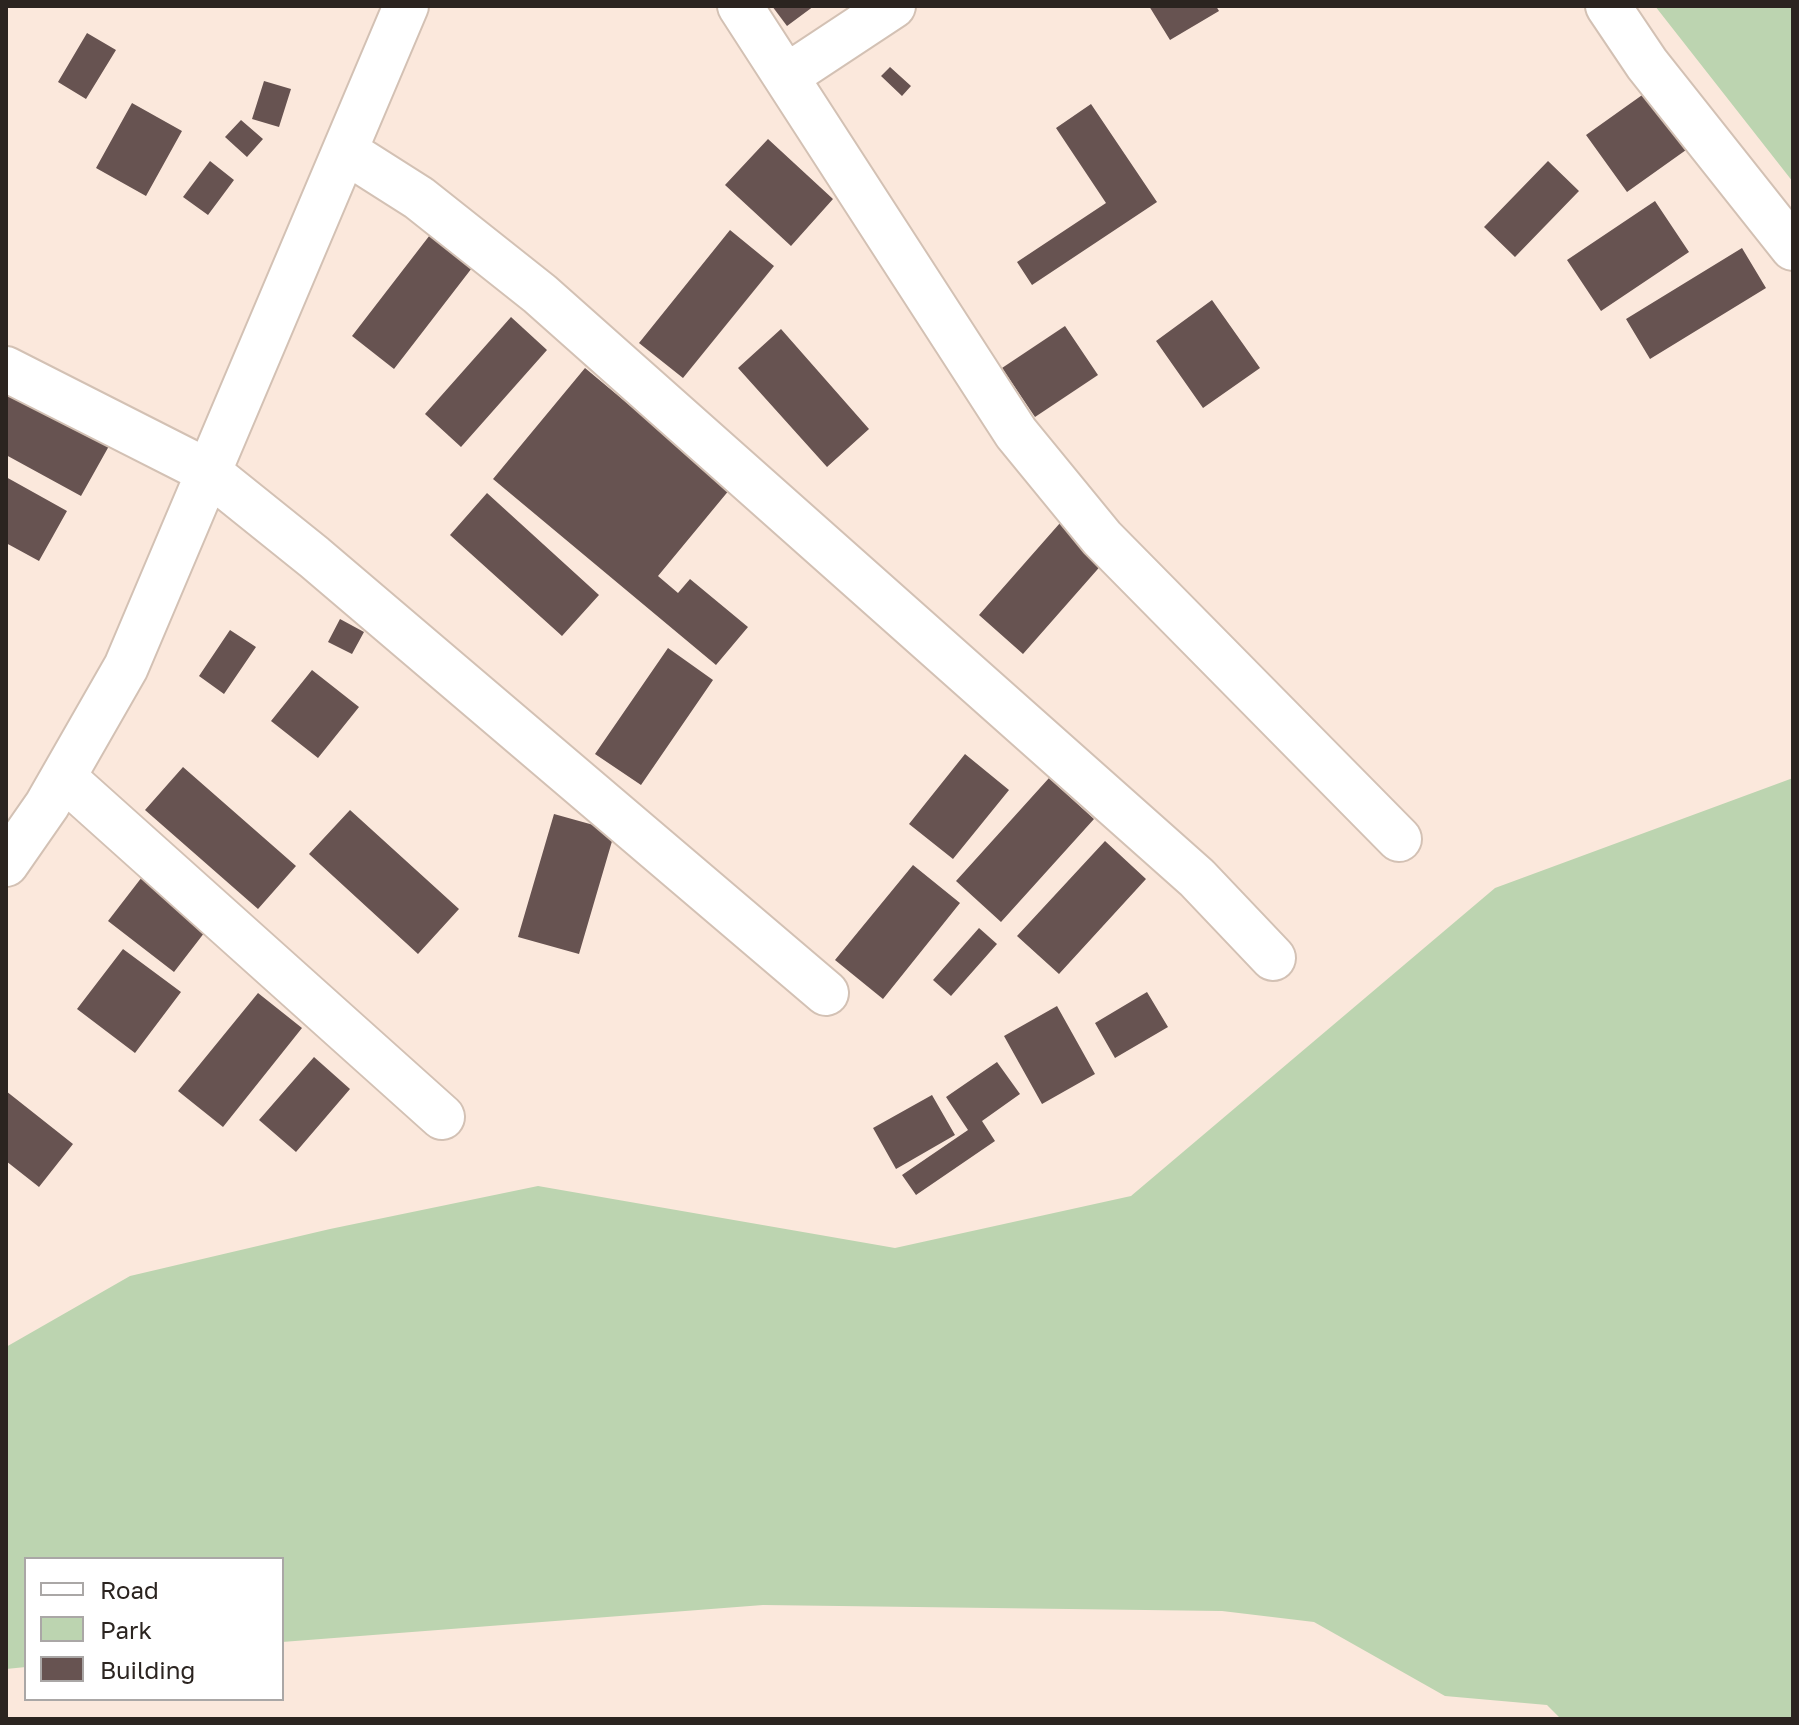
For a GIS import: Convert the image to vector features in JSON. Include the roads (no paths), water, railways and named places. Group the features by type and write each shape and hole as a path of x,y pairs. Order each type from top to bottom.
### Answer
{"street":[{"path":"6,864 63,777 126,667 406,6"},
{"path":"740,6 1016,433 1102,538 1399,839"},
{"path":"787,76 893,6"},
{"path":"1608,6 1647,64 1793,248"},
{"path":"345,151 419,198 540,294 1197,878 1273,958"},
{"path":"6,369 207,471 314,557 826,993"},
{"path":"63,777 442,1117"}]}
